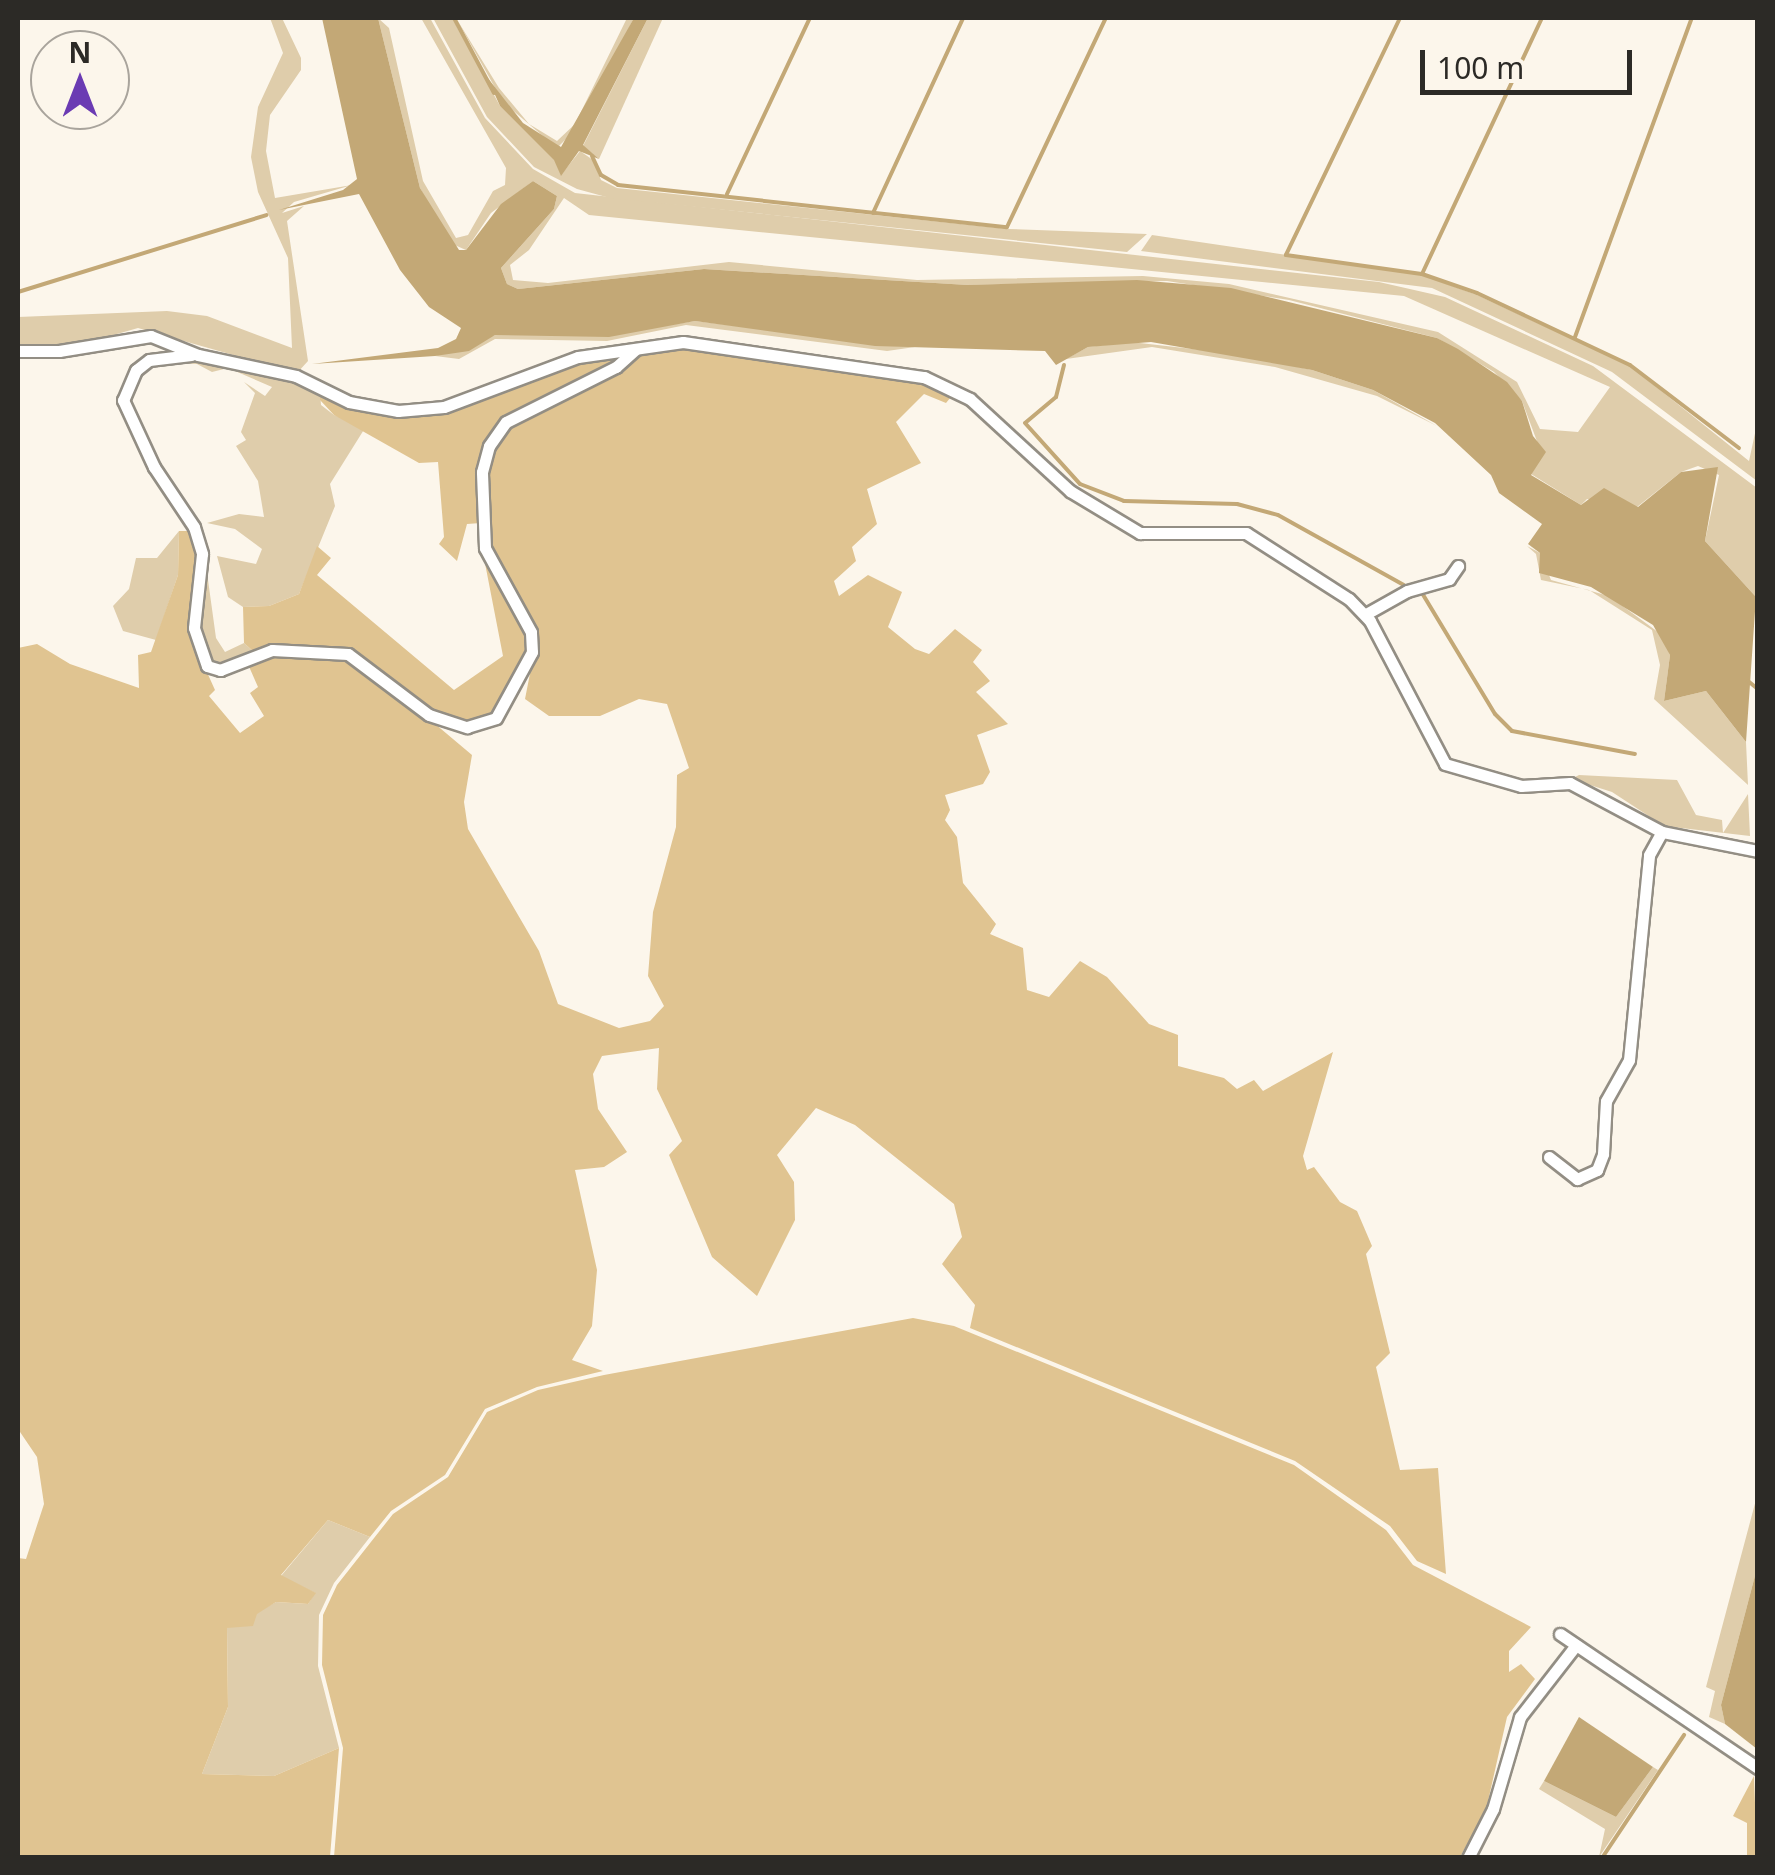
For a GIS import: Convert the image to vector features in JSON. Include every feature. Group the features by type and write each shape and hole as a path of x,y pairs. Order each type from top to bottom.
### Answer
{"street":[{"path":"18,350 59,351 132,334 198,354 296,376 349,402 424,410 545,366 640,346 713,343 948,384 1098,511 1140,534 1246,533 1366,614 1445,764 1520,786 1570,783 1593,790 1662,832 1758,851"},
{"path":"198,354 148,360 136,370 123,400 154,467 194,526 202,554 194,628 207,666 220,670 272,650 348,654 430,715 467,727 496,718 532,652 531,632 494,574 485,548 482,472 489,446 506,422 616,367 640,346"},
{"path":"1366,614 1408,591 1449,578 1458,566"},
{"path":"1550,1157 1577,1180 1597,1170 1603,1154 1606,1102 1629,1060 1649,855 1662,832"},
{"path":"1560,1634 1758,1768"},
{"path":"1468,1858 1493,1809 1520,1717 1576,1645"}],"shaded area":[{"path":"270,18 282,18 301,58 301,70 270,115 266,151 275,198 352,185 294,202 282,213 304,206 287,221 308,361 297,373 138,328 75,346 18,347 18,317 167,311 207,316 292,348 288,258 258,192 251,157 258,107 283,53"},
{"path":"322,18 378,18 420,188 459,250 466,250 501,204 533,181 557,196 554,209 501,268 507,284 518,289 704,269 968,285 1137,280 1231,288 1437,338 1458,349 1507,382 1522,401 1533,436 1546,452 1531,475 1581,505 1604,488 1638,507 1681,472 1718,467 1705,541 1756,597 1746,742 1706,691 1664,701 1670,655 1653,625 1591,587 1539,573 1540,553 1528,544 1542,524 1499,493 1491,475 1435,423 1373,390 1312,370 1151,342 1088,347 1056,365 1045,351 875,346 695,321 609,337 495,335 469,351 312,364 438,348 456,339 461,328 429,307 400,270 359,194 279,210 343,190 357,179"},
{"path":"378,18 389,28 423,181 456,238 468,235 493,191 505,185 506,168 421,18 430,18 485,118 533,169 575,193 1379,282 1445,297 1593,366 1757,488 1756,597 1705,541 1719,475 1698,466 1681,472 1637,507 1587,499 1581,505 1531,474 1538,444 1522,401 1494,372 1437,338 1289,300 1167,281 968,285 704,269 518,289 507,284 501,268 554,209 557,196 533,181 491,213 466,250 450,243 420,188","holes":["564,198 589,215 1404,296 1610,387 1578,432 1540,429 1517,382 1438,332 1229,284 1143,276 917,280 729,262 548,283 513,280 510,265 529,250"]},
{"path":"433,18 452,18 500,106 555,160 561,175 580,151 593,160 601,180 617,188 1008,229 1147,234 1127,252 610,198 577,189 534,167 487,117"},
{"path":"456,18 499,88 529,124 557,141 575,124 627,18 634,18 578,127 557,148 503,102"},
{"path":"634,18 648,18 583,145 599,159 579,151 561,176 554,160 500,106 487,77 523,123 561,147"},
{"path":"648,18 663,18 599,159 583,146"},
{"path":"1152,235 1422,275 1477,295 1630,366 1749,461 1757,424 1757,481 1612,372 1432,288 1141,251"},
{"path":"695,321 915,347 887,351 686,325 607,341 495,339 459,359 435,356 495,335 624,332"},
{"path":"1131,342 1237,354 1312,370 1373,390 1437,426 1377,396 1275,367 1152,347 1066,359 1088,347"},
{"path":"683,345 900,375 955,392 946,403 924,394 896,422 921,463 867,489 877,524 852,547 856,561 834,581 839,596 868,575 902,592 888,627 915,649 929,654 955,629 982,650 973,662 990,681 976,692 1008,724 977,735 990,772 983,784 945,795 950,810 945,820 957,837 963,883 996,924 990,934 1023,948 1027,990 1049,997 1080,961 1107,977 1149,1024 1178,1035 1178,1066 1224,1078 1237,1089 1254,1080 1263,1091 1333,1052 1303,1156 1307,1170 1314,1167 1340,1202 1357,1211 1372,1246 1366,1254 1390,1353 1376,1367 1400,1470 1438,1468 1446,1574 1417,1561 1390,1526 1295,1461 970,1328 975,1305 942,1264 962,1237 954,1204 855,1125 816,1108 777,1155 794,1182 795,1220 757,1296 712,1257 669,1155 682,1141 657,1089 659,1048 602,1056 593,1074 598,1109 627,1152 604,1167 575,1170 597,1270 592,1326 572,1360 603,1371 537,1387 485,1409 445,1475 391,1511 370,1537 328,1520 281,1575 316,1593 308,1604 276,1602 257,1614 253,1626 227,1628 228,1707 202,1774 274,1776 339,1748 330,1857 18,1857 18,1558 26,1559 44,1504 37,1457 18,1429 18,648 37,644 70,664 139,688 138,655 151,652 178,575 179,531 190,531 196,554 191,637 215,690 209,696 240,733 264,716 250,693 258,687 247,662 285,652 336,656 390,686 472,755 464,802 468,829 539,951 558,1004 619,1028 650,1021 664,1006 648,976 653,912 676,827 677,775 689,768 667,704 639,699 600,716 549,716 525,699 537,638 489,544 488,467 507,427 640,349"},
{"path":"632,351 528,406 488,442 481,523 467,524 457,561 439,544 444,537 438,462 419,463 334,415 320,400 320,392 424,413 546,368"},
{"path":"204,359 295,378 320,392 321,405 334,415 365,428 330,484 335,506 299,594 269,606 243,607 228,597 217,556 256,564 262,549 235,529 207,523 239,514 264,517 258,481 236,446 246,440 241,432 255,393 244,382 265,396 272,387 228,368 212,372 197,364 154,362"},
{"path":"179,531 178,575 156,640 123,631 113,606 129,589 136,558 157,558"},
{"path":"317,546 331,558 317,575 454,690 503,656 483,553 528,633 529,650 495,716 468,724 438,716 351,654 254,652 244,643 243,607 269,606 299,594"},
{"path":"1527,546 1540,553 1551,580 1582,589 1541,580 1536,554"},
{"path":"205,558 216,638 225,652 244,643 254,652 221,664 211,660 196,621"},
{"path":"1590,591 1609,596 1662,635 1670,655 1664,701 1706,691 1746,742 1748,785 1654,699 1660,665 1652,630"},
{"path":"1579,775 1677,780 1696,815 1722,820 1723,833 1664,826 1612,792 1571,779"},
{"path":"1748,794 1750,836 1723,833"},
{"path":"913,1318 954,1326 1294,1465 1386,1530 1413,1565 1531,1627 1509,1651 1509,1672 1521,1664 1535,1679 1507,1717 1486,1810 1460,1857 334,1857 343,1748 322,1665 323,1615 337,1585 393,1514 448,1477 487,1412 538,1390 604,1375"},
{"path":"1757,1496 1757,1568 1721,1705 1725,1724 1709,1717 1715,1691 1706,1687"},
{"path":"328,1520 370,1537 334,1583 319,1615 318,1666 339,1748 274,1776 202,1774 228,1707 227,1628 276,1602 308,1604 315,1593 281,1576"},
{"path":"1757,1568 1758,1749 1725,1724 1721,1705"},
{"path":"1579,1717 1653,1767 1616,1817 1544,1781"},
{"path":"1653,1767 1658,1770 1599,1857 1605,1829 1539,1789 1544,1781 1616,1817"},
{"path":"1754,1776 1757,1857 1747,1857 1747,1823 1733,1816"}],"waterway":[{"path":"454,18 494,93"},
{"path":"727,194 810,18"},
{"path":"873,213 963,18"},
{"path":"592,156 601,175 618,185 1007,227 1106,18"},
{"path":"1400,18 1286,255 1422,274 1477,293 1630,365 1739,448"},
{"path":"1422,274 1542,18"},
{"path":"1575,337 1692,18"},
{"path":"18,292 266,215"},
{"path":"1064,365 1056,397 1025,423 1080,484 1124,501 1237,504 1278,515 1404,585"},
{"path":"1422,593 1495,714 1512,731 1635,754"},
{"path":"1748,681 1758,689"},
{"path":"1602,1858 1684,1735"}]}
